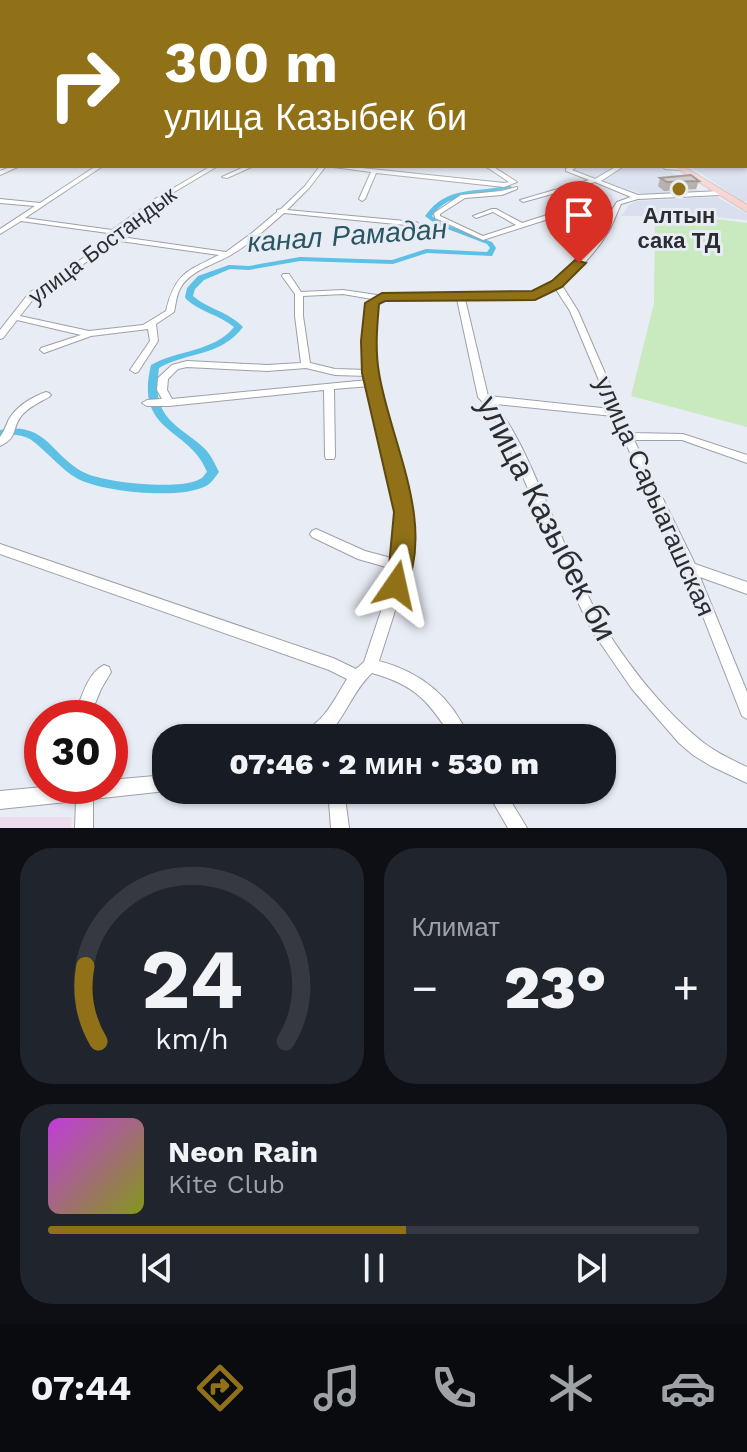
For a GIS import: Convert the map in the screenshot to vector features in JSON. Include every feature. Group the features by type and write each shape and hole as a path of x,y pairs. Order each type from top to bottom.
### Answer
{"main road":[{"path":"677,168 747,209"}],"street":[{"path":"0,232 97,168"},
{"name":"улица Бостандык","path":"0,336 32,295 108,245 113,235 157,200 212,168"},
{"path":"225,177 246,168"},
{"path":"44,350 89,334 152,325 170,312 173,294 181,281 226,254 279,211 323,168"},
{"path":"345,168 504,185 513,183 513,179 492,168"},
{"path":"572,168 568,170 637,197"},
{"path":"523,200 601,179 618,168"},
{"path":"362,199 374,171"},
{"path":"515,188 502,193 463,196 437,213 440,220 483,238 566,211 614,212"},
{"path":"299,294 535,296 557,284 598,241 619,203 637,197 720,193"},
{"path":"0,201 41,205"},
{"path":"463,230 494,210 521,225"},
{"path":"279,211 416,224"},
{"path":"18,219 226,254"},
{"path":"286,276 299,294"},
{"name":"улица Сарыагашская","path":"557,284 574,311 627,436 690,568 747,711"},
{"path":"299,294 296,301 302,321 306,365"},
{"path":"333,724 356,676 370,666 401,566 404,512 385,423 371,378 369,314 377,297"},
{"name":"улица Казыбек би","path":"461,297 483,397 490,400 601,634 639,685 696,746 720,763 747,775"},
{"path":"16,317 89,334"},
{"path":"135,370 154,341 152,325"},
{"path":"165,403 163,378 175,367 183,365 267,368 306,365 371,378"},
{"path":"147,403 198,403 371,378"},
{"path":"329,386 330,456"},
{"path":"6,435 16,413 46,395"},
{"path":"490,400 618,413"},
{"path":"627,436 683,437 747,459"},
{"path":"316,534 362,555 401,566"},
{"path":"0,549 318,659 356,676"},
{"path":"690,568 747,588"},
{"path":"370,666 389,671 428,690 451,724"},
{"path":"88,700 104,672"},
{"path":"128,788 152,785"},
{"path":"0,800 24,796"},
{"path":"84,828 85,804"},
{"path":"337,804 340,828"},
{"path":"503,804 518,828"}],"shaded area":[{"path":"666,168 701,192 645,195 573,170"},
{"path":"693,168 747,168 747,201 743,202"},
{"path":"717,197 747,214 747,220 658,212 655,216 621,216 629,205 637,201"},
{"path":"0,817 72,817 71,828 0,828"}],"green space":[{"path":"658,212 747,223 747,427 631,396 654,303 655,216"}],"building":[{"path":"691,175 699,181 667,182 660,178"}],"waterway":[{"name":"канал Рамадан","path":"0,433 13,431 34,436 78,474 103,483 156,488 188,487 202,483 213,472 209,461 173,430 158,412 153,388 154,367 175,357 222,343 239,327 189,297 191,288 201,278 229,267 249,268 300,259 393,262 426,251 489,254 493,248 490,243 439,224 428,216 435,206 454,196 509,187"}],"place":[{"name":"Алтын сака ТД","path":"679,189"}],"route":[{"path":"396,585 401,566 404,512 385,423 370,373 368,341 372,303 377,297 535,296 557,284 579,263"}]}
